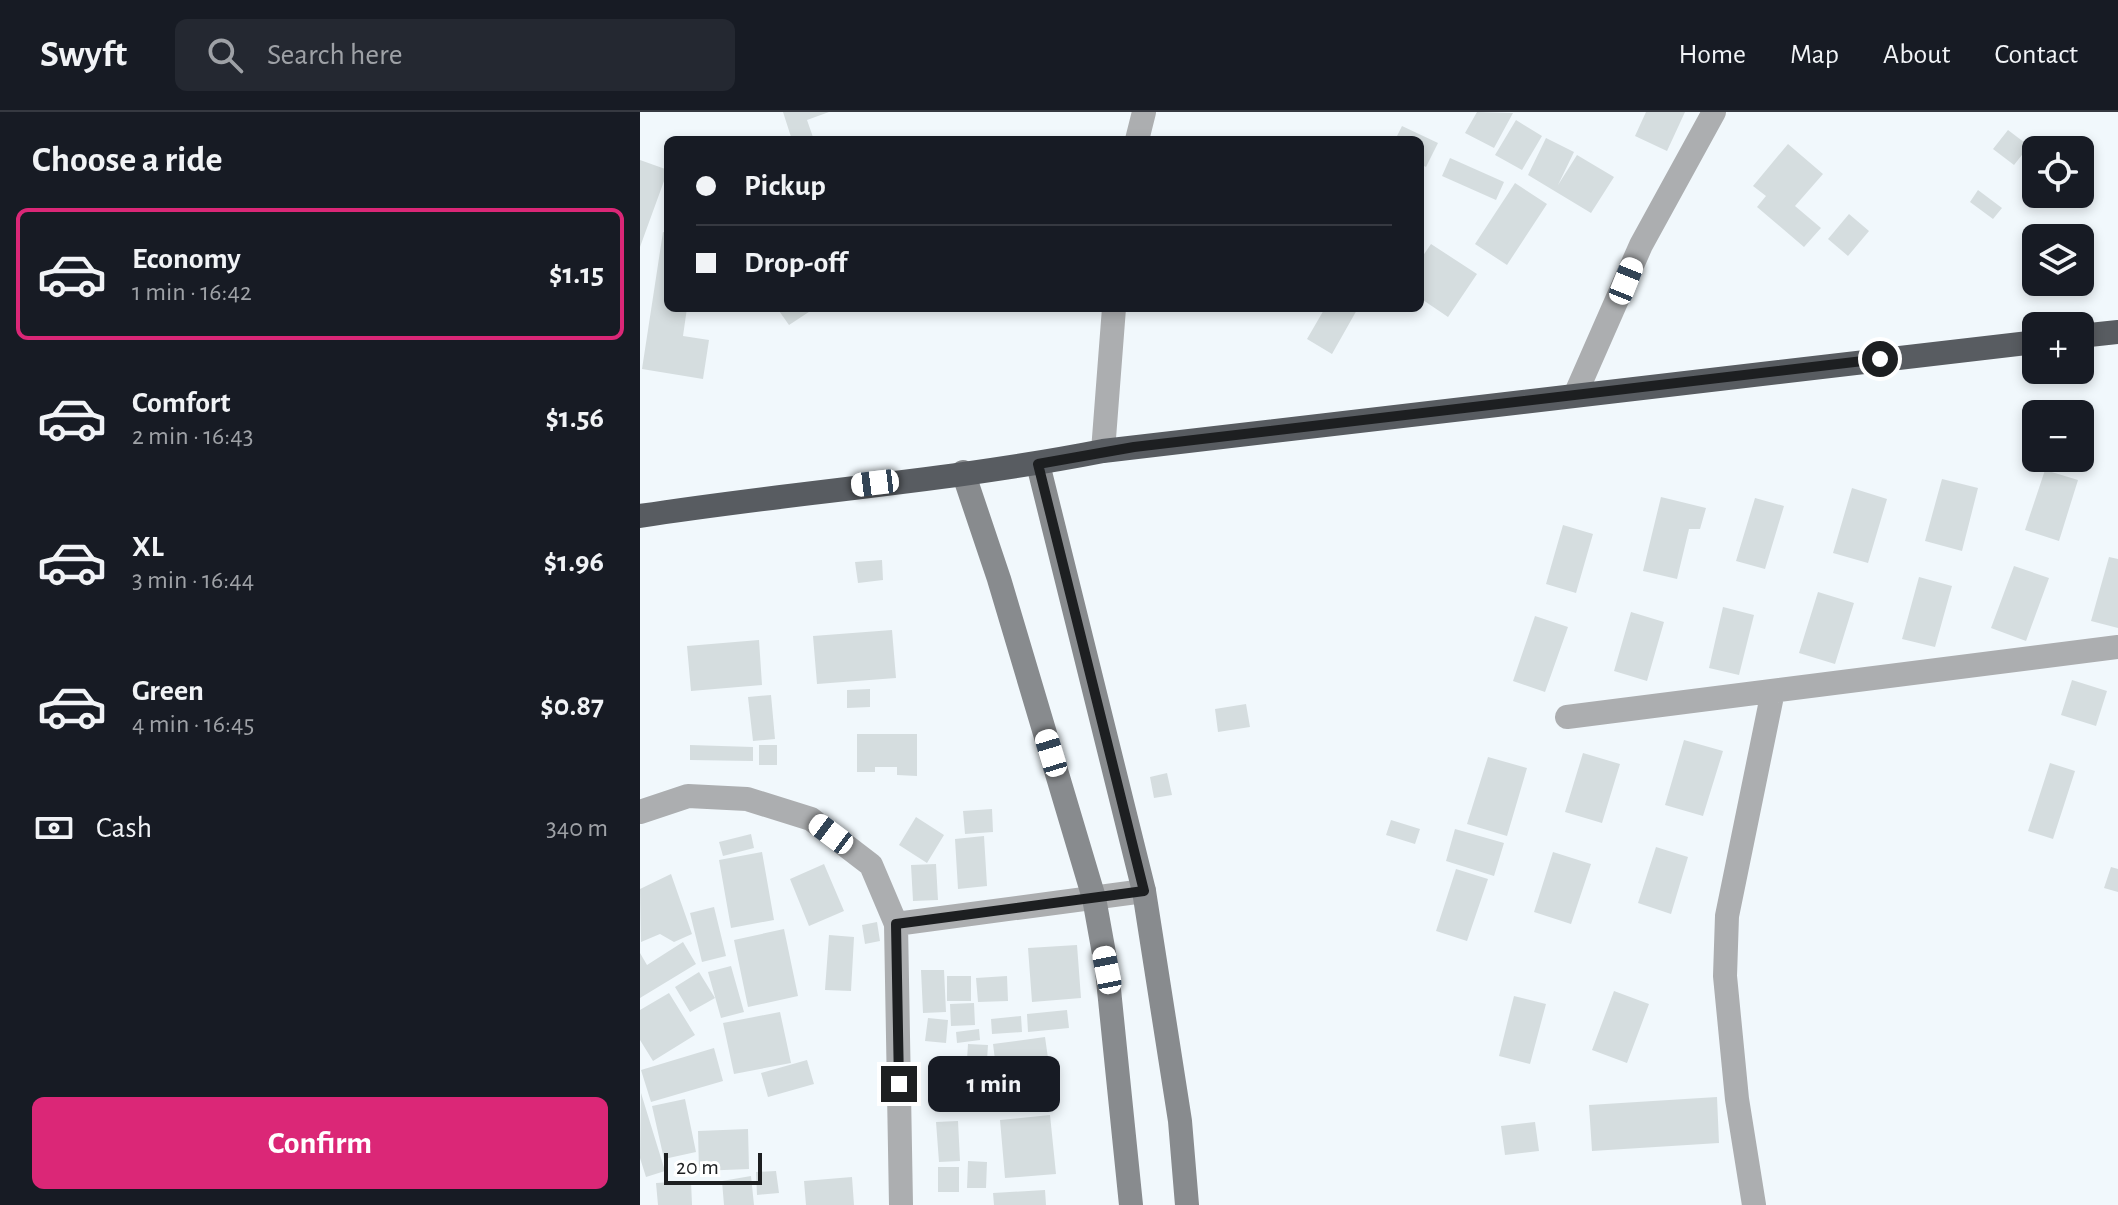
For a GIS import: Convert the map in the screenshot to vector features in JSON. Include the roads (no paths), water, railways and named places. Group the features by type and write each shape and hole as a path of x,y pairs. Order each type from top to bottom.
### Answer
{"highway":[{"path":"2094,335 2118,332"},
{"path":"640,516 1038,464 1103,451 1576,393 2022,344"}],"street":[{"path":"1138,136 1144,112"},
{"path":"1576,393 1641,245 1714,112"},
{"path":"1103,451 1114,312"},
{"path":"1038,464 1144,891 1180,1121 1187,1205"},
{"path":"963,472 999,579 1094,898 1107,970 1131,1205"},
{"path":"1567,717 2118,647"},
{"path":"1754,1205 1734,1068 1725,976 1726,931 1773,691"},
{"path":"640,812 688,796 747,799 811,819 871,865 896,924 901,1205"},
{"path":"896,924 1144,891"}]}
